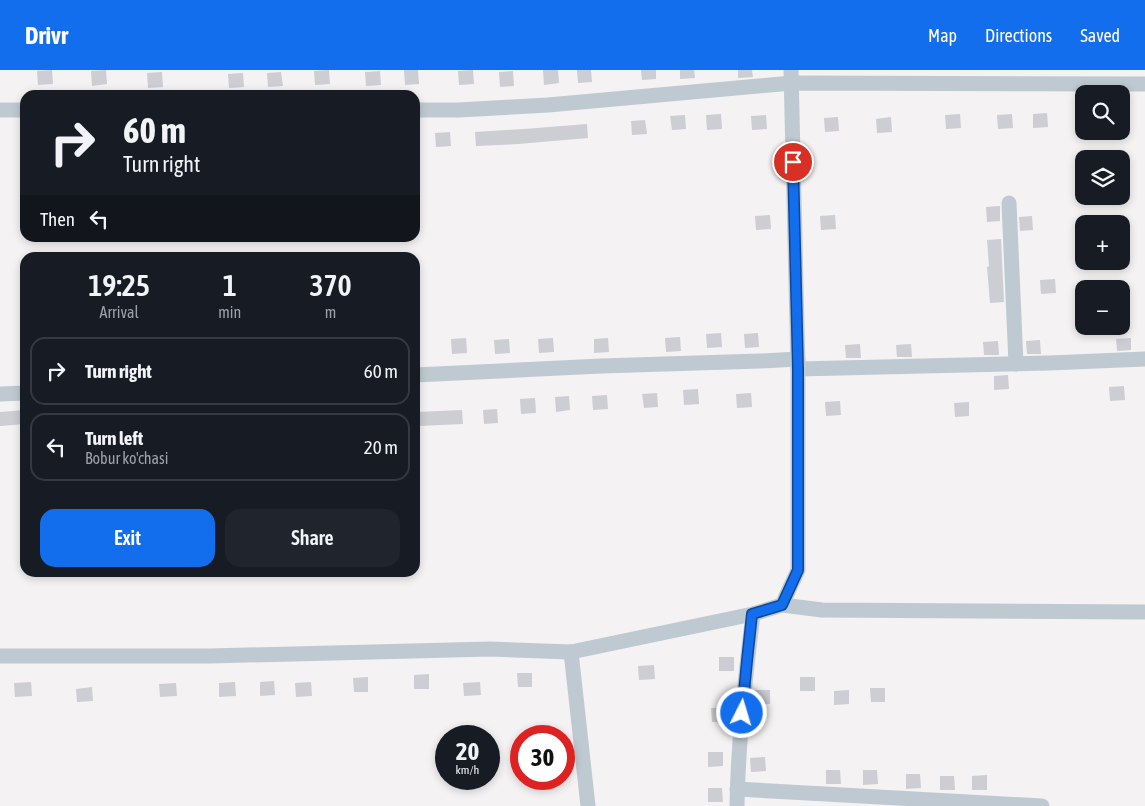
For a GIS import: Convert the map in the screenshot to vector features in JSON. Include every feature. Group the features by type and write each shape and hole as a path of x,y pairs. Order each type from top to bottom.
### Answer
{"street":[{"path":"782,605 798,570 798,364 792,76"},
{"path":"420,110 459,110 548,105 792,76 1145,84"},
{"path":"0,110 20,110"},
{"path":"1009,203 1016,364"},
{"path":"420,375 760,361 798,364 1016,364 1145,359"},
{"path":"0,394 20,393"},
{"path":"0,656 210,656 490,650 571,652 752,614 782,605 822,610 1145,612"},
{"path":"737,806 741,722 752,614"},
{"path":"571,652 588,806"},
{"path":"737,789 1042,806"}],"building":[{"path":"52,70 53,84 38,85 37,71"},
{"path":"106,70 107,84 92,86 91,71"},
{"path":"329,70 330,84 315,85 314,71"},
{"path":"404,70 418,70 419,84 405,85"},
{"path":"473,70 474,84 459,85 458,71"},
{"path":"543,70 558,70 559,83 544,85"},
{"path":"577,70 591,70 592,82 578,83"},
{"path":"641,70 656,70 656,79 642,80"},
{"path":"680,70 694,70 695,78 680,79"},
{"path":"738,70 752,70 753,77 738,78"},
{"path":"380,71 381,85 366,86 365,72"},
{"path":"513,71 514,86 500,87 499,72"},
{"path":"162,72 163,87 148,88 147,73"},
{"path":"281,72 283,86 268,87 267,73"},
{"path":"243,73 244,87 229,88 228,74"},
{"path":"1047,113 1048,127 1033,128 1033,114"},
{"path":"721,114 722,129 707,130 706,115"},
{"path":"960,114 961,128 946,129 945,115"},
{"path":"1012,114 1013,128 998,129 997,115"},
{"path":"685,115 686,129 672,130 670,116"},
{"path":"766,115 767,129 752,130 751,116"},
{"path":"838,117 839,131 825,132 824,118"},
{"path":"891,117 892,132 877,133 876,119"},
{"path":"645,120 647,134 632,135 631,121"},
{"path":"587,124 588,138 476,146 475,132"},
{"path":"450,132 451,146 436,147 435,133"},
{"path":"1000,206 1000,221 987,222 986,207"},
{"path":"770,215 771,229 756,230 755,216"},
{"path":"835,215 836,229 821,230 820,216"},
{"path":"1032,216 1033,230 1020,231 1019,217"},
{"path":"1001,239 1004,302 990,303 987,240"},
{"path":"1055,279 1056,293 1041,294 1040,280"},
{"path":"721,333 722,347 707,348 706,334"},
{"path":"758,333 759,347 745,348 744,334"},
{"path":"680,337 681,351 666,352 665,338"},
{"path":"466,338 467,353 452,354 451,339"},
{"path":"553,338 554,352 539,353 538,339"},
{"path":"608,338 609,352 594,353 594,339"},
{"path":"1131,338 1131,350 1117,351 1116,339"},
{"path":"509,339 510,353 495,354 494,340"},
{"path":"1040,340 1041,354 1027,354 1026,341"},
{"path":"998,341 999,355 984,355 983,342"},
{"path":"860,344 861,358 846,358 845,345"},
{"path":"911,344 912,357 897,357 896,345"},
{"path":"1008,375 1009,389 994,390 994,376"},
{"path":"1124,386 1125,400 1110,401 1109,387"},
{"path":"698,389 699,404 684,405 683,390"},
{"path":"657,393 658,407 644,408 642,394"},
{"path":"751,393 752,407 737,408 736,394"},
{"path":"607,395 608,409 593,410 592,396"},
{"path":"569,396 570,410 556,412 555,397"},
{"path":"535,398 536,413 521,414 520,399"},
{"path":"840,401 841,415 826,416 825,402"},
{"path":"969,402 969,416 955,417 954,403"},
{"path":"497,409 498,423 484,424 483,410"},
{"path":"20,410 20,424 0,426 0,412"},
{"path":"462,410 463,424 420,426 420,412"},
{"path":"719,657 734,657 734,671 719,671"},
{"path":"654,665 655,679 639,680 638,666"},
{"path":"517,673 532,673 532,687 518,687"},
{"path":"429,674 429,689 414,689 414,675"},
{"path":"368,677 368,692 354,692 353,678"},
{"path":"800,677 815,677 815,691 800,691"},
{"path":"274,681 275,695 260,696 260,682"},
{"path":"31,682 32,696 15,697 14,683"},
{"path":"235,682 236,696 219,697 219,683"},
{"path":"311,682 312,696 296,697 295,683"},
{"path":"480,682 481,695 464,696 463,683"},
{"path":"176,683 177,696 160,697 159,684"},
{"path":"92,687 93,701 77,702 76,689"},
{"path":"870,688 885,688 885,702 871,702"},
{"path":"755,690 770,690 770,704 755,704"},
{"path":"849,690 849,704 834,705 834,691"},
{"path":"711,708 726,708 726,722 712,722"},
{"path":"708,752 723,752 723,766 708,767"},
{"path":"765,757 766,771 751,772 750,758"},
{"path":"826,770 840,770 841,784 826,784"},
{"path":"863,770 877,770 878,784 863,785"},
{"path":"906,774 920,774 921,788 906,789"},
{"path":"987,775 987,790 972,790 972,776"},
{"path":"940,776 954,776 955,790 940,790"},
{"path":"708,788 722,788 723,802 708,802"}],"route":[{"path":"742,713 752,614 782,605 798,570 798,369 793,162"}]}
